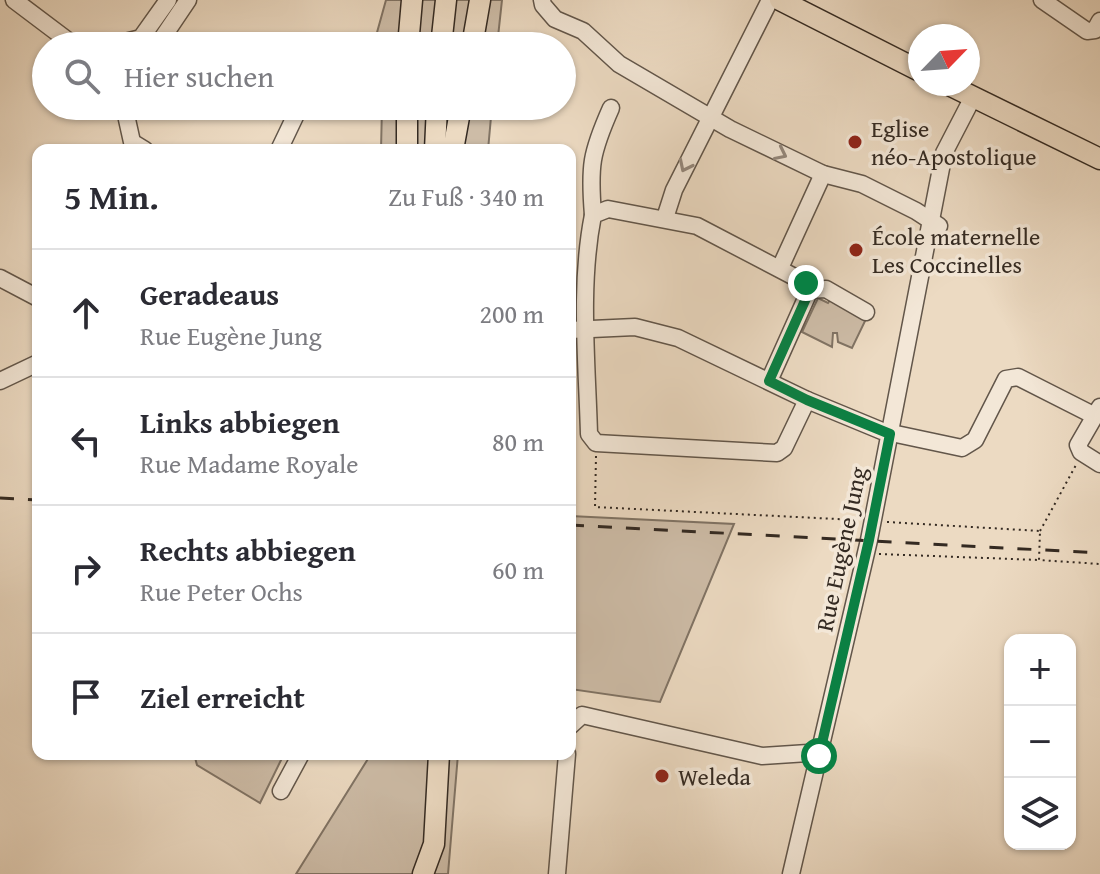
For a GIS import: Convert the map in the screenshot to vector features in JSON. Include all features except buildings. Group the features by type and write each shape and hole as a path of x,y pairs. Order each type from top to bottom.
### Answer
{"main road":[{"path":"409,32 412,0"},
{"path":"443,32 446,0"},
{"path":"474,32 480,0"},
{"path":"780,0 908,65"},
{"path":"973,97 1100,159"},
{"path":"407,120 407,144"},
{"path":"435,144 436,120"},
{"path":"454,144 458,120"},
{"path":"423,874 436,831 439,760"}],"street":[{"path":"14,0 56,32"},
{"path":"145,32 168,0"},
{"path":"166,32 188,0"},
{"path":"542,0 555,19 583,31 619,64 730,129 823,174 862,184 935,224"},
{"path":"665,218 674,190 712,117 734,61 770,0"},
{"path":"1042,0 1087,31 1095,30 1100,21"},
{"name":"Rue Eugène Jung","path":"791,874 873,521 935,224 944,153 973,97"},
{"path":"611,108 595,144 590,175 593,215 578,330 589,434 596,443 777,453 784,448 807,400"},
{"path":"127,120 132,142 135,144"},
{"path":"282,144 293,120"},
{"path":"780,268 823,174"},
{"path":"593,215 608,209 665,218 707,230 806,283 808,294 769,381"},
{"path":"0,278 32,295"},
{"path":"807,290 826,289 866,312"},
{"path":"578,330 635,327 678,338 807,400 890,434 962,448 975,440 1006,379 1018,377 1097,411 1078,445 1081,452 1100,464"},
{"path":"0,381 32,366"},
{"path":"576,720 582,715 762,756 808,753 819,756"},
{"path":"281,791 298,760"},
{"path":"557,874 566,760"}],"path":[{"path":"596,443 595,507 1040,531"},
{"path":"1039,560 1040,531 1074,471 1081,452"},
{"path":"873,554 1100,564"}],"shaded area":[{"path":"386,0 502,0 499,32 377,32"},
{"path":"382,120 491,120 489,144 381,144"},
{"path":"833,296 867,317 852,348 838,342 837,333 833,333 832,347 802,332 818,298 828,303"},
{"path":"576,516 734,524 660,702 576,690"},
{"path":"196,760 281,760 260,803 197,765"},
{"path":"367,760 458,760 448,874 296,874"}],"railway":[{"path":"0,498 32,500"},
{"path":"576,525 1100,553"}],"place":[{"name":"Eglise néo-Apostolique","path":"855,142"},
{"name":"École maternelle Les Coccinelles","path":"856,250"},
{"name":"Weleda","path":"662,776"}],"route":[{"path":"806,283 808,294 769,381 890,434 819,756"}]}
